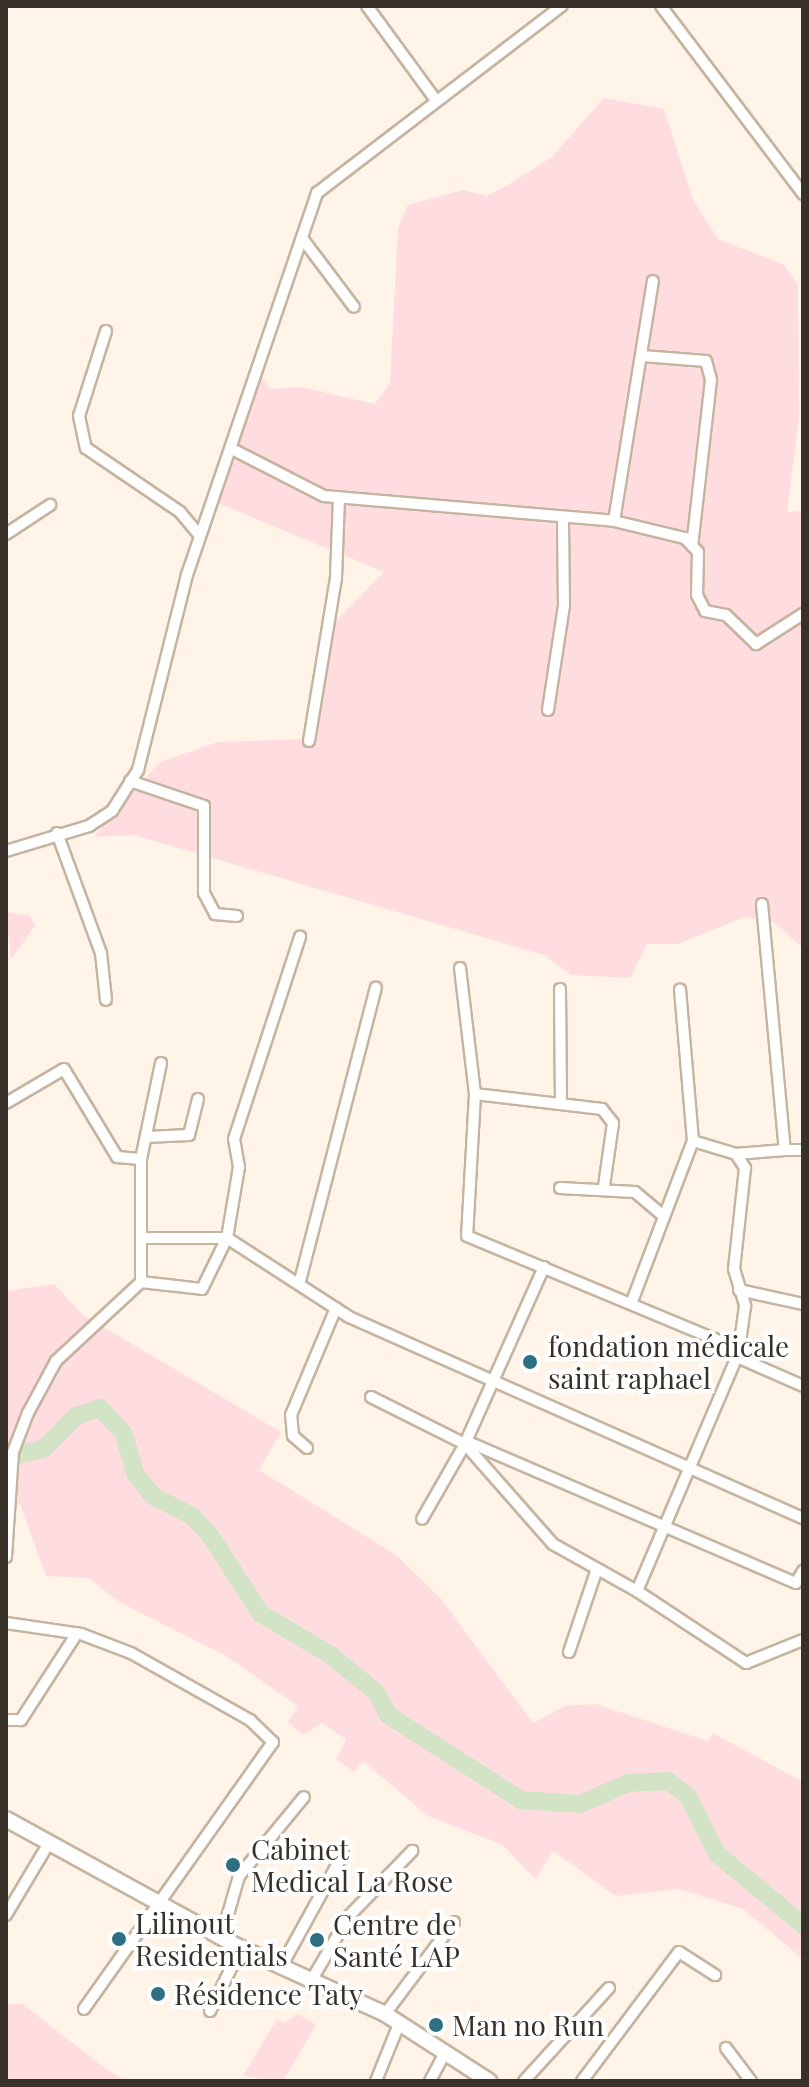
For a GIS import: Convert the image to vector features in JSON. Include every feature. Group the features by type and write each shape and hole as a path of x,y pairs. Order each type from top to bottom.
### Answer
{"main road":[{"path":"6,1819 241,1948 385,2014 489,2081"}],"street":[{"path":"367,6 435,99"},
{"path":"6,851 112,811 130,781 150,739 200,536 302,238 329,177 562,6"},
{"path":"661,6 803,194"},
{"path":"302,238 354,307"},
{"path":"614,521 653,281"},
{"path":"106,331 79,416 86,448 180,512 200,536"},
{"path":"642,356 706,361 711,380 692,546 705,611 726,615 756,644 803,614"},
{"path":"232,449 339,497 563,519 614,521 692,546"},
{"path":"309,741 336,578 339,497"},
{"path":"6,534 50,505"},
{"path":"548,710 564,605 563,519"},
{"path":"130,781 204,806 204,893 215,914 237,916"},
{"path":"57,833 101,953 106,1000"},
{"path":"762,904 785,1150"},
{"path":"141,1282 202,1289 227,1238 239,1167 234,1139 300,937"},
{"path":"460,968 475,1094 463,1230 738,1353 803,1386"},
{"path":"300,1281 376,988"},
{"path":"560,989 561,1100"},
{"path":"631,1304 661,1214 693,1141 680,990"},
{"path":"6,1557 13,1452 35,1399 56,1361 141,1282 146,1238 141,1159 161,1063"},
{"path":"6,1103 64,1069 117,1157 141,1159"},
{"path":"475,1094 561,1100 609,1116 604,1186"},
{"path":"146,1137 189,1135 198,1099"},
{"path":"693,1141 736,1154 803,1150"},
{"path":"637,1591 738,1353 739,1290 734,1269 745,1168 736,1154"},
{"path":"560,1188 604,1186 635,1192 661,1214"},
{"path":"146,1238 227,1238 300,1281 336,1308 495,1381 691,1464 803,1518"},
{"path":"422,1519 466,1443 544,1267"},
{"path":"739,1290 803,1304"},
{"path":"307,1448 293,1436 291,1415 336,1308"},
{"path":"371,1397 466,1443 666,1525 796,1583 803,1571"},
{"path":"466,1443 518,1511 596,1572 637,1591 746,1663 803,1640"},
{"path":"569,1652 596,1572"},
{"path":"6,1623 77,1633 131,1653 272,1738 164,1904 84,2009"},
{"path":"6,1720 21,1720 77,1633"},
{"path":"222,1935 239,1876 304,1797"},
{"path":"6,1915 49,1843"},
{"path":"311,1981 349,1916 412,1851"},
{"path":"281,1967 343,1854"},
{"path":"385,2014 454,1922"},
{"path":"210,2011 241,1948"},
{"path":"582,2081 679,1952 715,1975"},
{"path":"524,2081 609,1988"},
{"path":"376,2081 399,2024"},
{"path":"726,2048 751,2081"},
{"path":"430,2081 446,2051"}],"shaded area":[{"path":"604,98 664,109 693,200 718,239 784,265 798,284 799,418 787,512 803,511 803,948 773,922 744,917 678,944 647,944 630,978 571,975 544,955 134,835 94,837 160,762 218,742 309,739 325,632 384,572 213,501 261,377 271,389 301,387 375,404 390,383 398,228 408,205 463,190 487,196 508,185 552,157"},
{"path":"6,912 30,916 35,926 11,959"},
{"path":"54,1284 83,1315 281,1432 259,1470 396,1555 441,1599 533,1723 565,1706 595,1704 708,1741 713,1733 803,1782 803,1959 743,1909 679,1889 616,1896 553,1851 535,1879 503,1845 428,1816 363,1761 354,1772 336,1759 346,1739 322,1723 303,1735 288,1722 298,1706 226,1656 119,1602 89,1578 46,1576 20,1504 6,1510 6,1291"},
{"path":"21,2003 125,2081 6,2081 6,2005"},
{"path":"298,2014 316,2025 283,2081 243,2076 277,2019 284,2023"}],"waterway":[{"path":"17,1455 43,1449 76,1416 100,1408 124,1434 135,1473 153,1496 192,1516 210,1535 261,1614 329,1654 376,1692 388,1715 521,1800 580,1804 628,1783 668,1781 688,1796 717,1854 803,1925"}],"place":[{"name":"fondation médicale saint raphael","path":"530,1362"},
{"name":"Cabinet Medical La Rose","path":"233,1865"},
{"name":"Lilinout Residentials","path":"119,1939"},
{"name":"Centre de Santé LAP","path":"317,1940"},
{"name":"Résidence Taty","path":"158,1994"},
{"name":"Man no Run","path":"436,2025"}]}
